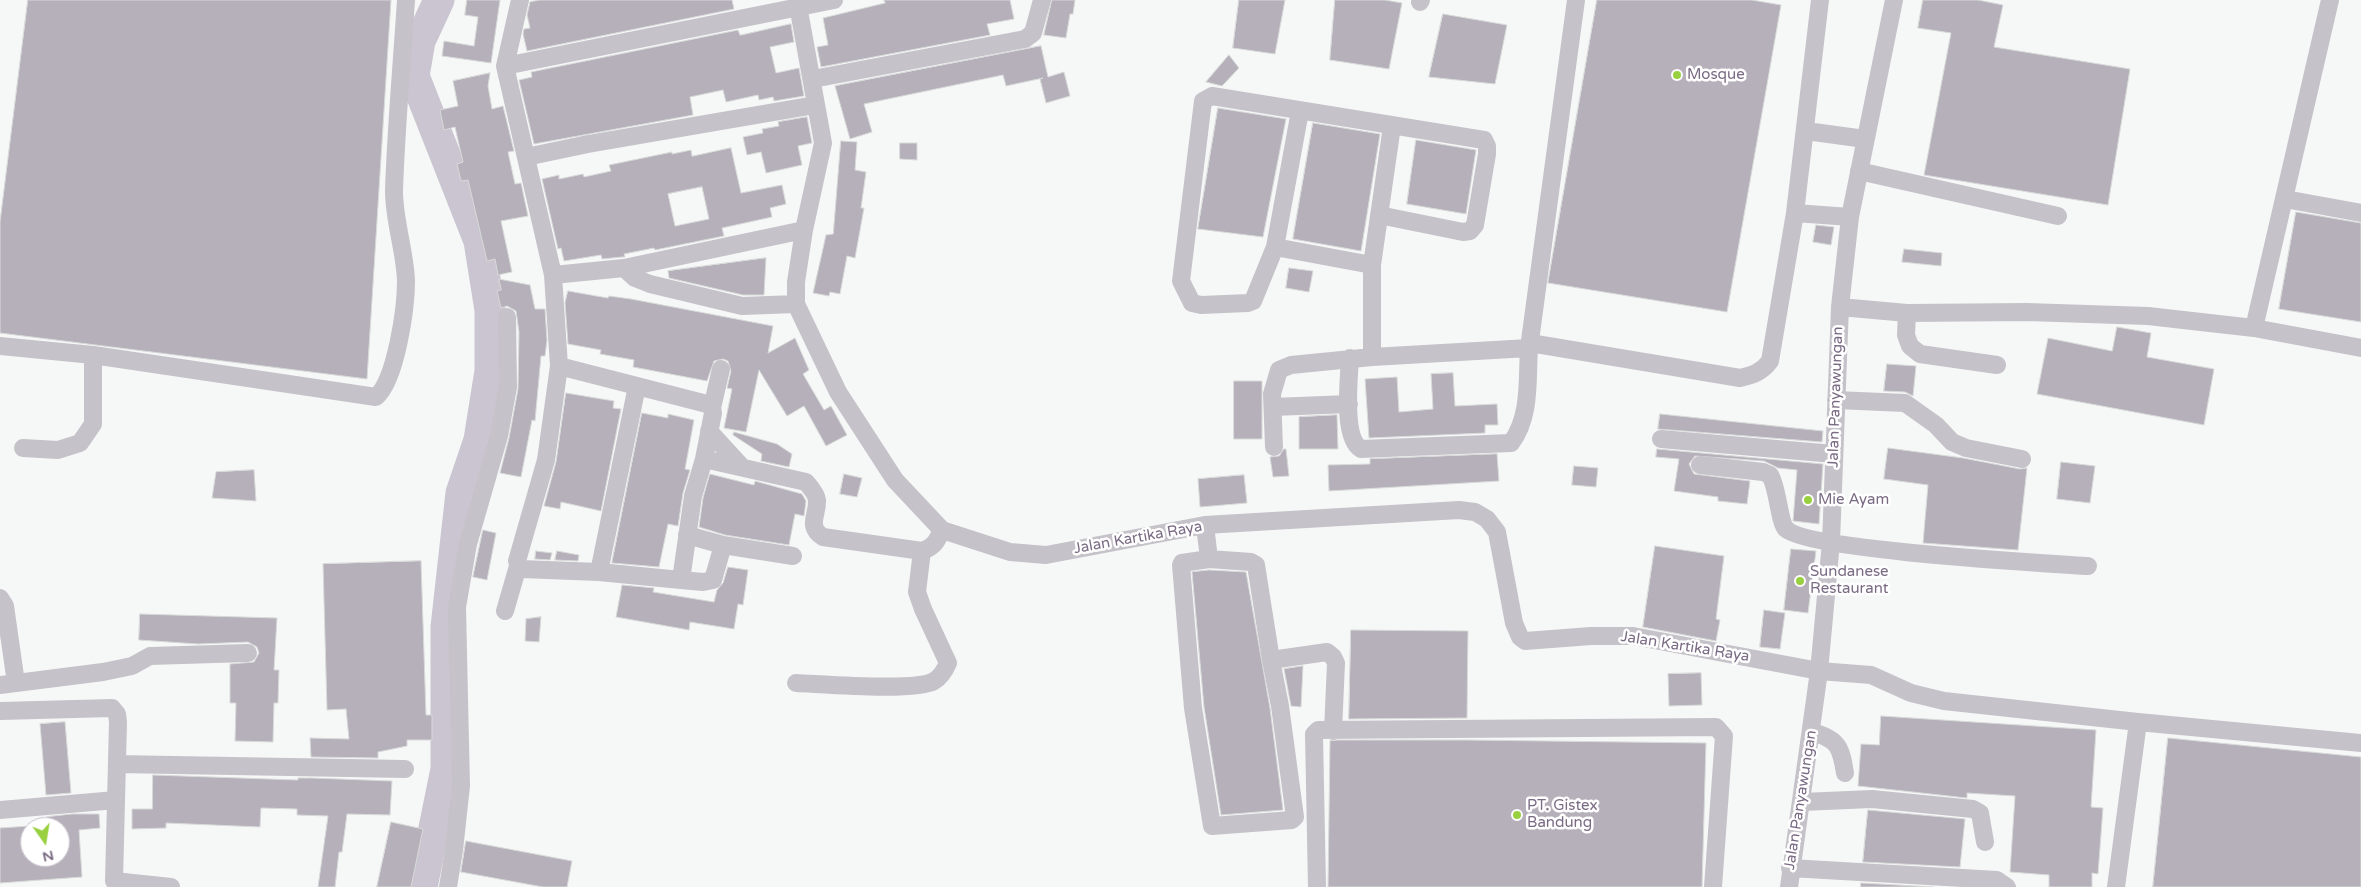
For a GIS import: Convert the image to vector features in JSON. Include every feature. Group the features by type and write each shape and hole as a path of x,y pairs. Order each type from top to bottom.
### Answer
{"street":[{"path":"0,346 93,355 376,397 382,392 399,344 406,282 394,193 406,0"},
{"path":"505,611 518,566 516,561 546,460 559,366 553,275 505,66 520,0"},
{"path":"505,66 798,4 834,0"},
{"path":"812,79 1025,39 1033,33 1042,0"},
{"path":"1350,358 1348,404 1350,436 1354,446 1360,449 1511,443 1520,431 1524,412 1529,346 1576,0"},
{"path":"1274,447 1272,394 1279,370 1303,363 1372,356 1529,346 1740,378 1753,375 1765,369 1770,361 1795,213 1820,0"},
{"name":"Jalan Panyawungan","path":"1788,887 1812,732 1831,542 1840,307 1850,217 1894,0"},
{"path":"2254,328 2330,0"},
{"name":"Jalan Kartika Raya","path":"798,4 823,143 804,230 796,282 796,304 813,342 848,408 895,480 942,530 1010,552 1046,555 1205,526 1439,511 1474,512 1487,518 1497,532 1514,623 1520,637 1525,641 1591,636 1633,636 1819,670"},
{"path":"1300,112 1275,247 1252,301 1248,303 1201,305 1192,302 1181,281 1203,101 1212,96 1300,112 1484,140 1487,146 1487,154 1475,225 1470,230 1462,232 1379,215"},
{"path":"526,157 588,144 815,105"},
{"path":"1372,356 1372,265 1392,126"},
{"path":"1806,131 1865,140"},
{"path":"1859,171 2058,216"},
{"path":"2284,199 2361,213"},
{"path":"1795,213 1850,217"},
{"path":"553,275 624,268 804,230"},
{"path":"1275,247 1372,265"},
{"path":"624,268 635,278 650,284 742,306 796,304"},
{"path":"1840,307 1907,313 2027,312 2148,316 2254,328 2361,348"},
{"path":"1907,313 1906,335 1910,346 1920,354 1997,366"},
{"path":"448,887 461,786 457,607 468,544 499,436 508,387 507,318"},
{"path":"22,448 58,450 80,443 93,424 93,355"},
{"path":"559,366 707,404 712,408"},
{"path":"681,580 693,496 704,459 713,413 712,408 721,369"},
{"path":"598,572 637,386"},
{"path":"1836,400 1905,404 1936,425 1952,442 1966,448 2022,459"},
{"path":"1273,407 1348,404"},
{"path":"708,431 742,467"},
{"path":"1661,438 1834,454"},
{"path":"704,459 806,482 814,491 817,500 813,520 815,531 823,538 922,551 931,548 936,543 942,530"},
{"path":"1700,465 1763,472 1770,475 1779,499 1784,526 1787,530 1814,540 1853,547 2088,566"},
{"path":"1205,526 1209,559"},
{"path":"687,535 723,545 793,556"},
{"path":"518,566 521,568 598,572 703,582 714,580 723,545"},
{"path":"796,683 906,686 934,682 944,672 948,663 923,610 917,592 922,551"},
{"path":"1209,559 1251,562 1256,565 1280,706 1295,817 1292,820 1212,826 1194,708 1181,565 1182,562 1209,559"},
{"path":"0,598 5,606 8,684 103,672 132,666 150,656 248,653"},
{"path":"1271,660 1326,652 1333,657 1336,663 1333,731"},
{"path":"1819,670 1871,676 1911,693 1944,701 2361,743"},
{"path":"0,711 112,708 117,714 118,722 114,884 170,887"},
{"path":"2116,887 2138,722"},
{"path":"1317,887 1314,734 1318,730 1716,727 1724,736 1713,887"},
{"path":"1812,732 1830,737 1837,745 1845,773"},
{"path":"117,764 405,769"},
{"path":"1802,802 1872,799 1973,809 1980,813 1985,842"},
{"path":"0,810 116,800"},
{"path":"1790,868 1833,879 2000,885"}],"building":[{"path":"28,0 391,0 367,379 0,333 0,222"},
{"path":"467,0 500,0 491,63 442,56 444,41 474,46 478,17 465,15"},
{"path":"540,0 732,0 734,9 527,51 523,34 524,29 530,28 527,15 530,2"},
{"path":"884,0 1010,0 1014,19 987,24 990,35 821,67 817,47 828,45 823,18 885,3"},
{"path":"1052,0 1075,0 1073,14 1070,14 1066,38 1044,35"},
{"path":"1239,0 1285,0 1275,54 1233,48"},
{"path":"1335,0 1385,0 1402,3 1389,69 1330,60"},
{"path":"1597,0 1752,0 1781,5 1727,312 1548,283"},
{"path":"1923,0 1978,0 2003,5 1994,47 2130,69 2108,205 1924,175 1951,33 1918,28"},
{"path":"1443,14 1507,25 1495,84 1429,77"},
{"path":"791,24 794,42 770,47 776,73 799,68 804,96 774,101 773,97 759,100 758,95 726,102 723,90 690,97 693,115 534,144 519,80 532,77 531,72 738,30 740,35"},
{"path":"1041,46 1048,77 1064,72 1070,96 1046,103 1040,79 1043,78 1006,86 1003,75 864,104 872,132 850,139 835,86"},
{"path":"1229,55 1239,68 1222,86 1206,82"},
{"path":"490,73 488,86 492,109 503,106 514,151 508,152 515,184 521,183 528,216 501,221 512,272 498,275 495,259 487,261 468,180 461,181 457,164 463,162 455,127 444,130 440,110 458,106 453,81"},
{"path":"1218,108 1286,119 1263,237 1198,229"},
{"path":"807,117 812,143 798,146 802,165 766,173 761,152 747,155 743,137 763,133 762,129 779,126 778,122"},
{"path":"1313,123 1380,134 1361,251 1293,239"},
{"path":"1416,140 1476,150 1466,214 1407,204"},
{"path":"841,141 857,142 855,170 866,172 861,208 864,208 855,258 847,256 840,294 830,292 829,296 813,293 826,235 833,234"},
{"path":"900,143 917,143 917,160 900,159"},
{"path":"731,148 741,193 782,185 786,204 770,208 772,217 722,228 724,236 655,250 654,248 624,254 625,257 602,259 601,255 564,261 561,248 558,249 542,179 559,175 559,179 583,174 584,177 611,171 609,165 672,152 672,154 691,150 692,156","holes":["702,187 709,219 675,226 668,194"]},
{"path":"2296,212 2361,223 2361,322 2279,309"},
{"path":"1816,225 1834,227 1831,245 1813,242"},
{"path":"1904,249 1942,253 1941,266 1902,262"},
{"path":"766,258 764,295 743,295 669,278 668,271"},
{"path":"1289,268 1313,271 1309,292 1286,288"},
{"path":"499,279 530,285 535,309 545,309 547,340 545,356 541,356 535,421 532,420 521,477 500,473 518,389 519,332 516,311 507,306 501,308 497,291 501,290"},
{"path":"568,291 608,298 609,296 631,299 773,326 768,353 795,338 809,370 803,374 824,410 831,406 847,435 826,446 804,406 787,416 759,370 746,432 724,428 732,389 727,388 731,371 728,361 723,359 714,361 707,381 633,367 634,360 600,354 601,350 568,344 565,303"},
{"path":"2117,327 2151,333 2147,357 2214,369 2204,425 2037,394 2048,338 2112,351"},
{"path":"1887,364 1916,366 1913,396 1905,392 1884,391"},
{"path":"1453,373 1455,406 1497,404 1498,425 1485,425 1485,433 1369,438 1365,379 1397,377 1399,412 1433,409 1431,374"},
{"path":"1234,381 1262,381 1262,439 1234,439"},
{"path":"566,393 614,401 613,408 621,409 601,511 561,502 560,509 544,506 556,462"},
{"path":"642,413 668,418 668,414 694,420 685,469 690,470 683,493 678,526 668,524 659,567 612,563"},
{"path":"1660,414 1823,431 1822,442 1658,429"},
{"path":"1337,415 1338,449 1299,449 1299,417"},
{"path":"734,432 777,444 792,454 789,467 761,461 762,454 733,435"},
{"path":"1888,448 1963,458 2020,469 2027,468 2018,550 1923,543 1928,485 1884,479"},
{"path":"1286,449 1289,476 1273,477 1270,457 1279,456"},
{"path":"1657,449 1823,464 1819,524 1793,521 1797,470 1778,468 1764,461 1695,456 1689,464 1694,474 1750,481 1747,504 1718,501 1718,497 1674,491 1679,459 1656,457"},
{"path":"1497,454 1499,481 1329,491 1328,465 1370,464 1370,459"},
{"path":"2061,462 2095,466 2090,503 2057,499"},
{"path":"1574,466 1598,468 1596,487 1572,485"},
{"path":"254,470 256,501 212,498 216,472"},
{"path":"710,474 754,485 755,481 802,494 806,501 804,516 795,514 789,545 725,535 699,527 703,498"},
{"path":"844,474 862,478 857,497 840,494"},
{"path":"1244,475 1247,503 1200,507 1198,479"},
{"path":"483,530 496,533 487,580 473,577"},
{"path":"1655,546 1724,556 1716,619 1720,620 1716,641 1643,627"},
{"name":"Sundanese Restaurant","path":"1791,549 1816,551 1808,613 1784,610"},
{"path":"536,551 552,553 550,560 535,559"},
{"path":"557,551 579,555 578,561 555,560"},
{"path":"421,561 426,715 432,715 432,740 407,740 407,746 378,752 378,758 311,757 310,738 349,739 346,709 327,710 323,564"},
{"path":"728,567 748,570 743,605 738,604 734,629 690,622 689,630 616,617 622,585 654,588 653,592 714,602 717,590 723,583"},
{"path":"1209,570 1246,572 1270,708 1283,810 1221,815 1204,707 1192,572"},
{"path":"1764,610 1785,613 1780,649 1760,647"},
{"path":"140,614 277,618 274,670 279,670 278,703 274,703 273,742 235,741 236,703 230,703 230,664 254,662 259,653 257,647 248,642 198,644 139,640"},
{"path":"541,617 539,642 525,641 526,619"},
{"path":"1351,630 1468,631 1467,718 1349,719"},
{"path":"1303,666 1301,707 1291,706 1284,669"},
{"path":"1701,673 1702,705 1669,706 1668,674"},
{"path":"1881,716 2096,730 2091,807 2103,808 2098,874 2092,873 2092,887 2049,887 2049,875 2010,872 2015,796 1967,793 1967,798 1858,786 1861,744 1879,745"},
{"path":"65,722 71,793 46,795 40,724"},
{"path":"2168,738 2361,757 2361,887 2153,887"},
{"name":"PT. Gistex Bandung","path":"1330,741 1706,743 1702,887 1328,887"},
{"path":"153,775 392,781 390,815 347,814 342,852 339,852 335,887 318,887 328,816 297,815 297,809 261,808 260,827 166,823 166,828 132,829 132,809 152,809"},
{"path":"1868,810 1965,819 1960,867 1863,862"},
{"path":"72,814 99,814 100,828 79,830 82,877 0,883 0,828 20,827 20,867 70,867 70,817 47,817"},
{"path":"391,822 423,829 411,887 377,887"},
{"path":"466,841 572,861 567,887 543,887 461,872"},
{"path":"1861,883 1934,887 1861,887"}],"waterway":[{"path":"422,887 446,769 446,627 461,493 479,440 490,371 490,310 479,241 414,76 420,41 439,0"}],"place":[{"name":"Mosque","path":"1677,75"},
{"name":"Mie Ayam","path":"1808,500"},
{"name":"Sundanese Restaurant","path":"1800,581"},
{"name":"PT. Gistex Bandung","path":"1517,815"}]}
